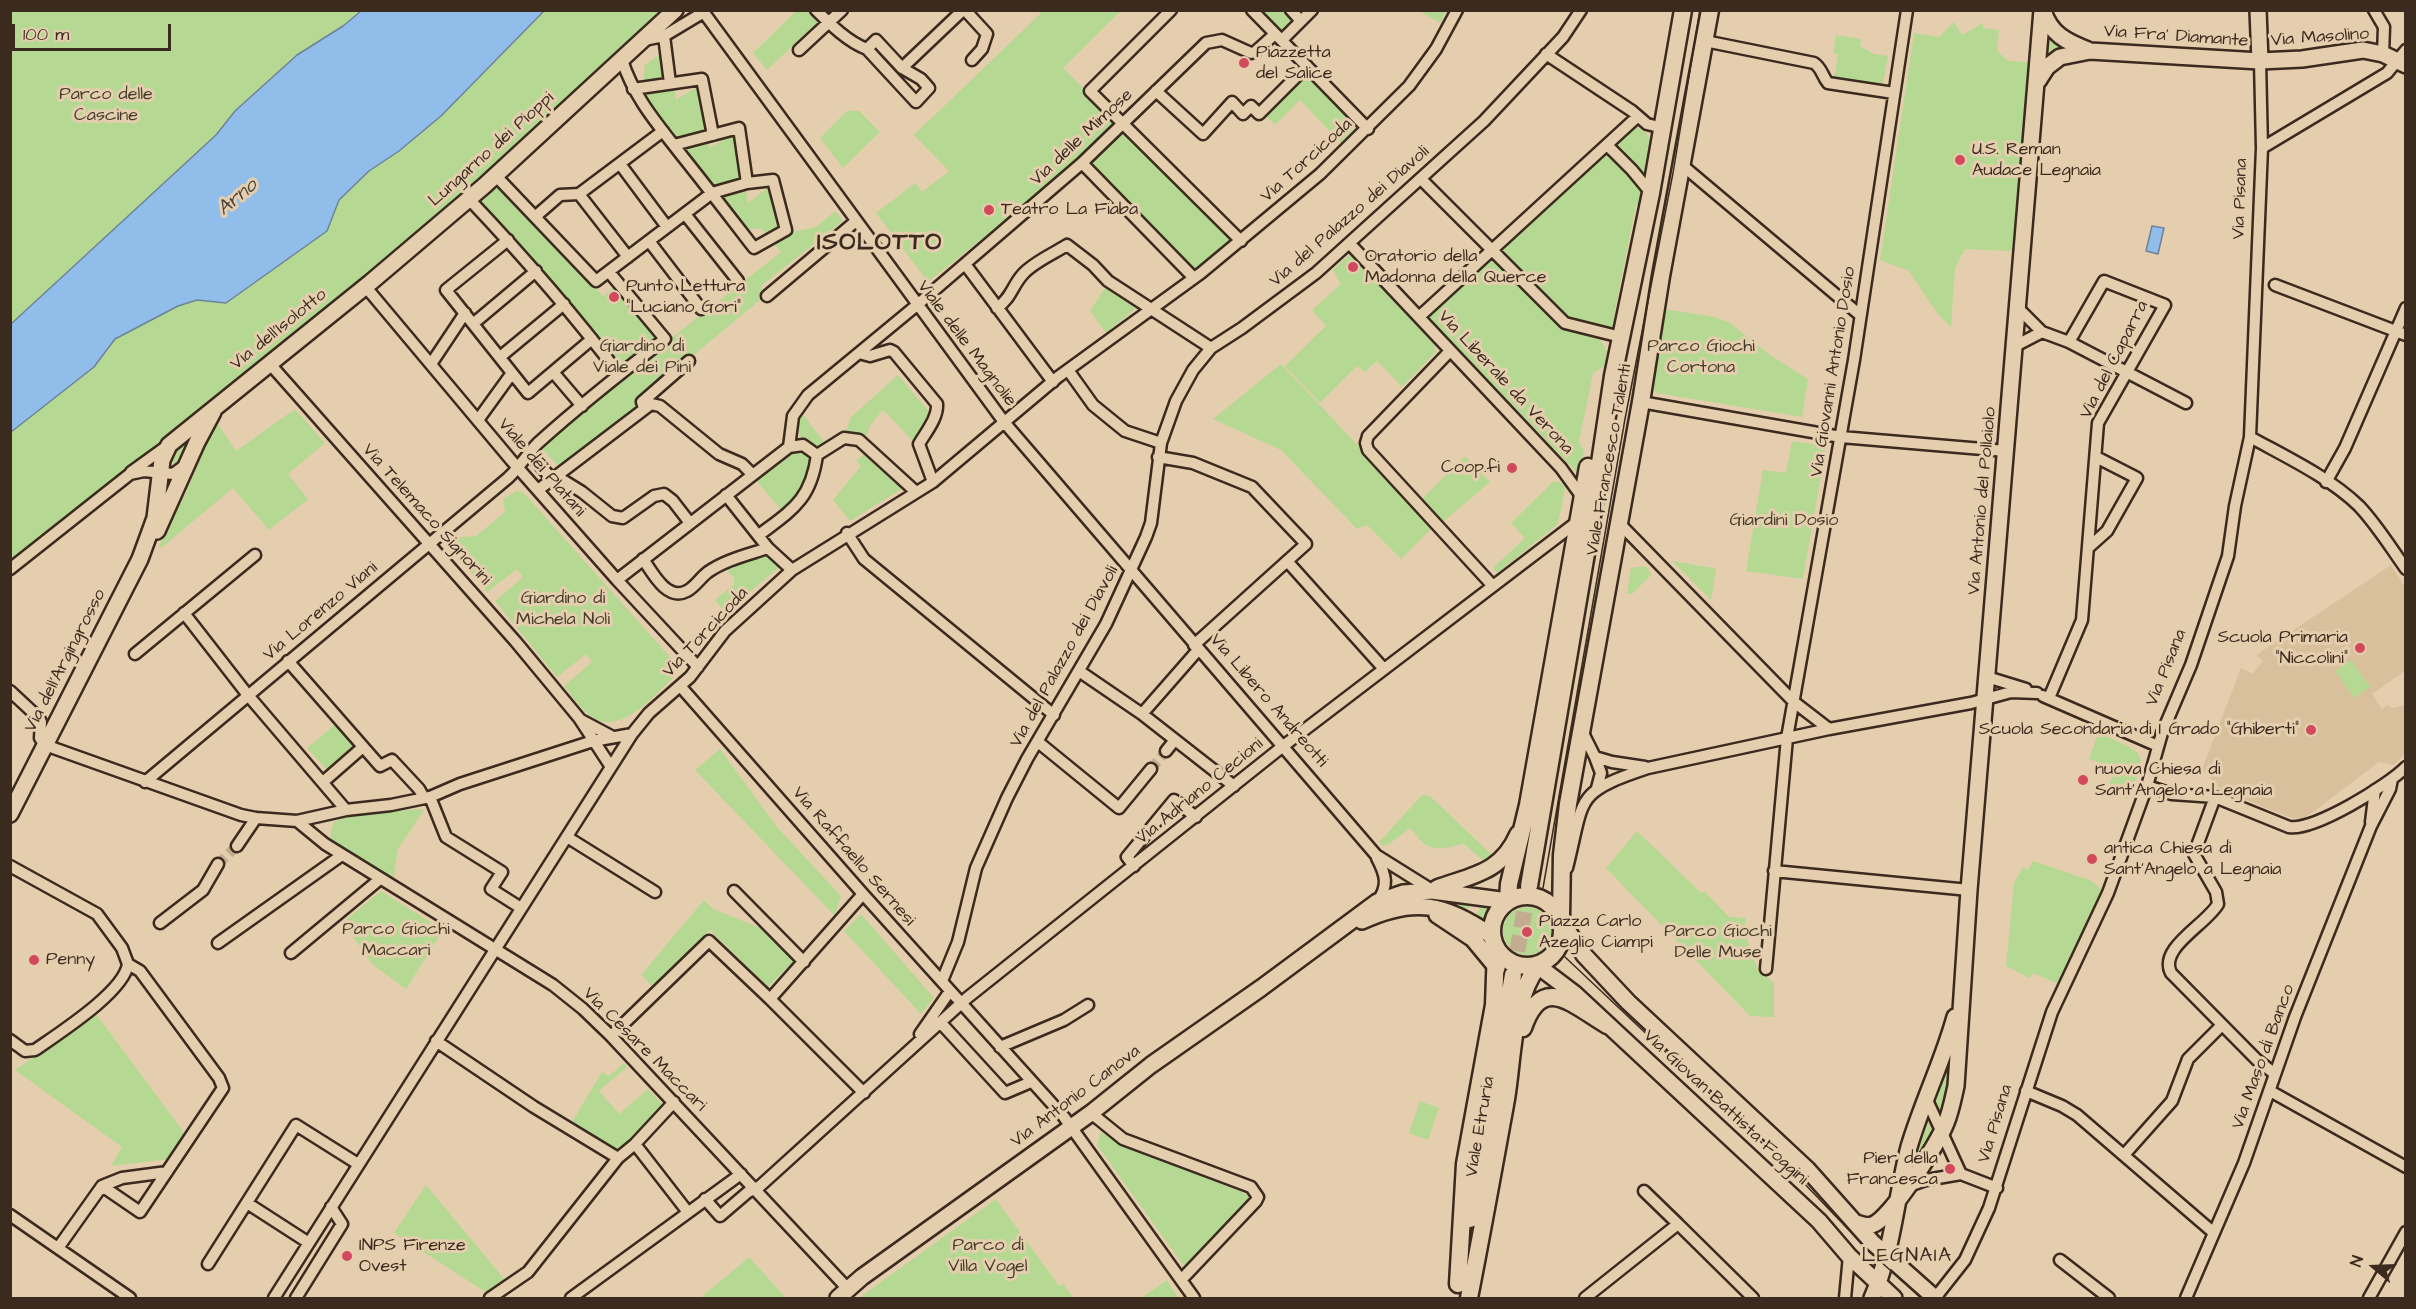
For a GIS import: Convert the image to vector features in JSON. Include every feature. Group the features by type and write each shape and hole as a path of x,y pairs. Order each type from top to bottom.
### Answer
{"main road":[{"name":"Viale Francesco Talenti","path":"1528,886 1589,536 1604,428 1651,193 1683,10"},
{"name":"Viale Francesco Talenti","path":"1562,921 1564,835 1641,402 1661,276 1710,10"},
{"name":"Viale Francesco Talenti","path":"1508,901 1508,888 1524,828 1589,460 1604,428"},
{"path":"1520,896 1539,898 1554,908 1562,921 1562,938 1558,948 1548,960 1538,966 1512,963 1494,943 1494,916 1508,901 1520,896"},
{"name":"Viale Etruria","path":"1457,1291 1465,1164 1494,1005 1497,968 1494,943"},
{"name":"Viale Etruria","path":"1469,1299 1522,998 1538,966"},
{"name":"Viale Etruria","path":"1457,1291 1513,975"},
{"path":"1513,1057 1530,1009 1547,997 1564,998 1606,1025"}],"street":[{"name":"Lungarno dei Pioppi","path":"365,286 496,176 675,10"},
{"path":"816,10 859,46 867,49 916,102 929,88 921,79 902,68 876,40 867,49"},
{"path":"799,50 842,10"},
{"path":"902,68 964,10 987,34 982,49 972,60"},
{"path":"1171,10 1090,91 1241,241"},
{"path":"1252,10 1368,129"},
{"path":"1291,10 1301,21"},
{"name":"Via delle Mimose","path":"789,447 791,421 799,405 808,395 1082,163 1206,43 1222,40 1251,53 1255,52 1301,21 1312,10"},
{"name":"Via Torcicoda","path":"274,1299 493,950 632,734 650,713 681,687 725,631 792,570 847,533 933,482 1068,370 1194,278 1320,174 1409,86 1441,40 1457,10"},
{"name":"Via del Palazzo dei Diavoli","path":"942,981 958,942 970,888 983,849 1007,798 1106,624 1151,524 1161,443 1182,388 1193,370 1210,348 1242,328 1316,273 1421,179 1492,113 1563,37 1581,10"},
{"name":"Via Giovanni Antonio Dosio","path":"1766,969 1787,738 1860,315 1907,10"},
{"name":"Via Fra' Diamante","path":"2043,10 2048,22 2060,36 2090,51"},
{"name":"Via Antonio del Pollaiolo","path":"1902,1194 1942,1132 1950,1112 1956,1086 1969,890 2043,10"},
{"name":"Via Pisana","path":"1935,1298 1968,1254 1997,1188 2052,1012 2108,893 2147,786 2158,746 2192,664 2226,563 2250,437 2262,148 2258,10"},
{"path":"2374,10 2384,27 2384,54"},
{"path":"643,40 664,36 703,11"},
{"name":"Viale delle Magnolie","path":"703,11 1004,423 1131,572"},
{"path":"664,36 670,84"},
{"path":"1705,40 1814,63 1820,67 1823,78 1828,83 1894,93"},
{"name":"Via Masolino","path":"2260,61 2302,59 2362,50 2403,58"},
{"name":"Via Fra' Diamante","path":"2036,84 2047,67 2056,60 2069,54 2090,51 2260,61"},
{"path":"1546,54 1632,111 1650,126 1663,128"},
{"path":"2262,148 2387,73 2403,58"},
{"path":"496,176 596,281 712,194 747,183 773,180 786,230 754,248 712,194 674,145 663,131 633,89 622,60"},
{"path":"1156,91 1203,134 1232,102 1243,114 1251,106 1259,114 1307,66"},
{"path":"633,89 702,79 713,135"},
{"path":"1420,316 1637,117"},
{"path":"674,145 740,128 747,183"},
{"path":"536,216 560,195 579,194 663,131"},
{"path":"1607,145 1651,193"},
{"path":"1082,163 1194,278"},
{"path":"620,164 667,227"},
{"path":"1682,165 1860,315"},
{"path":"1421,179 1565,323 1621,337"},
{"path":"579,194 628,257"},
{"path":"469,199 536,270 619,374"},
{"path":"685,214 738,281"},
{"path":"767,296 856,221"},
{"path":"508,240 446,290 528,393 592,339"},
{"path":"649,241 701,309"},
{"name":"Via Liberale da Verona","path":"1350,244 1564,471 1582,497"},
{"path":"997,308 1008,299 1028,269 1067,245 1093,265 1108,281 1210,348"},
{"path":"965,264 1053,382"},
{"path":"474,323 536,270"},
{"name":"Via Lorenzo Viani","path":"145,782 519,468 529,453 582,406 665,339 609,272"},
{"name":"Via del Caparra","path":"2049,698 2080,628 2098,423 2165,305 2104,281 2068,342"},
{"path":"2275,285 2400,333"},
{"name":"Viale dei Platani","path":"365,286 616,580 698,667"},
{"name":"Via dell'Isolotto","path":"10,569 365,286"},
{"path":"500,357 564,304"},
{"path":"2018,308 2042,332 2068,342 2186,403"},
{"path":"2326,482 2345,448 2400,333 2406,308"},
{"path":"431,364 465,313"},
{"path":"2015,346 2042,332"},
{"path":"859,354 870,356 890,350 894,352 937,404 938,411 935,418 919,444 933,482"},
{"path":"1450,351 1368,436 1366,443 1368,450 1493,586"},
{"path":"644,408 642,402 689,361"},
{"name":"Via Telemaco Signorini","path":"270,364 516,642 579,718 611,766"},
{"path":"1068,370 1092,405 1125,432 1161,443"},
{"path":"553,372 582,406"},
{"path":"478,420 512,373"},
{"path":"1641,402 1840,436 2006,451"},
{"name":"Via dell'Isolotto","path":"182,478 218,404"},
{"path":"538,490 651,404 660,406 719,454 742,464 752,474"},
{"path":"2250,437 2326,482 2350,499 2365,513 2406,569"},
{"path":"759,535 801,502 817,455 844,438 859,440 916,492"},
{"name":"Via dell'Isolotto","path":"160,473 163,456 172,442"},
{"path":"616,580 789,447 803,445 817,455"},
{"path":"529,453 554,478 582,492 612,516 623,518 654,496 664,494 673,501 690,523"},
{"name":"Via dell'Isolotto","path":"130,474 144,471 168,474 178,472 191,456"},
{"path":"1142,714 1196,648 1306,544 1252,487 1192,462 1158,457"},
{"path":"2088,548 2107,531 2137,477 2096,457"},
{"name":"Via dell'Argingrosso","path":"140,559 155,518 160,473"},
{"name":"Via dell'Argingrosso","path":"10,814 140,559 164,520 182,478"},
{"path":"726,495 768,548 792,570"},
{"name":"Via Adriano Cecioni","path":"911,1047 960,1004 1282,747 1577,522"},
{"path":"1619,523 1794,702 1829,729"},
{"path":"847,533 864,559 1054,715"},
{"path":"1548,544 1561,544 1571,552"},
{"path":"643,559 664,587 680,593 692,588 707,573 729,561 768,548"},
{"path":"135,654 255,555"},
{"path":"1287,561 1384,669"},
{"name":"Via Libero Andreotti","path":"1131,572 1376,855 1385,874 1386,882 1384,891 1377,902"},
{"path":"184,614 346,810"},
{"path":"288,661 380,766 392,760 419,789 427,798 446,837 502,872 491,889 520,908"},
{"path":"1079,672 1142,714 1234,786"},
{"path":"1987,677 2037,693 2158,746"},
{"name":"Via Raffaello Sernesi","path":"681,687 960,1004 1072,1126 1194,1299"},
{"path":"10,691 39,718 40,738 45,745 145,782 255,818 297,821 346,810 427,798 460,784 593,741 632,734"},
{"path":"1562,887 1581,809 1589,796 1607,782 1648,768 1829,729 1985,700 2015,691 2037,693"},
{"name":"Via Telemaco Signorini","path":"579,718 611,736"},
{"path":"1582,727 1586,742 1601,773 1597,788"},
{"path":"1166,751 1174,741"},
{"path":"1038,742 1119,808 1151,769"},
{"path":"323,782 363,747"},
{"path":"1595,757 1648,768"},
{"path":"2147,786 2175,795 2215,796 2289,826 2300,828 2351,805 2392,779 2406,767"},
{"name":"Via Maso di Banco","path":"2186,1299 2244,1162 2314,968 2371,820 2390,789 2392,779"},
{"name":"Viale Francesco Talenti","path":"1432,891 1474,877 1491,868 1504,856 1517,837 1531,781"},
{"name":"Via Maso di Banco","path":"2371,820 2375,790"},
{"path":"2215,796 2194,855 2216,892 2218,904 2175,949 2168,960 2168,965 2171,973 2222,1025 2257,1060 2275,1074"},
{"path":"1134,866 1127,857 1174,800 1196,817"},
{"path":"2351,805 2364,805 2371,820"},
{"path":"237,846 255,818"},
{"name":"Via Cesare Maccari","path":"297,821 342,855 553,986 584,1009 755,1189 843,1294"},
{"path":"567,837 655,892"},
{"path":"218,943 342,855"},
{"name":"Via Libero Andreotti","path":"1376,855 1432,891"},
{"path":"160,923 203,890 218,864"},
{"path":"10,866 97,914 122,948 128,964 123,979 94,1006 35,1050 25,1051 10,1040"},
{"path":"1774,871 1969,890"},
{"path":"291,953 380,879"},
{"path":"734,891 804,962"},
{"path":"1432,891 1508,901"},
{"name":"Via Antonio Canova","path":"843,1294 1090,1113 1151,1065 1340,931 1377,902 1403,893 1432,891"},
{"path":"770,999 863,894"},
{"name":"Via Antonio Canova","path":"1340,931 1386,910 1398,907 1424,907"},
{"path":"1424,907 1439,909 1464,918 1494,943"},
{"path":"1424,907 1473,939 1497,968"},
{"name":"Via Giovan Battista Foggini","path":"1562,921 1580,951 1628,1002 1807,1169 1886,1255 1935,1298"},
{"path":"611,1036 709,941 864,1093"},
{"path":"102,1186 140,1212 223,1088 219,1078 140,970 128,964"},
{"name":"Via Giovan Battista Foggini","path":"1538,966 1575,994 1819,1221 1877,1292 1894,1299"},
{"path":"705,1199 720,1216 748,1192 755,1189 864,1093 911,1047 950,992"},
{"name":"Via Antonio del Pollaiolo","path":"1877,1292 1902,1194 1910,1145 1949,1039 1961,994"},
{"path":"1000,1047 1064,1020 1088,1005"},
{"path":"940,1022 1005,1093 1030,1082"},
{"path":"2124,1155 2172,1101 2188,1059 2222,1025"},
{"path":"436,1041 534,1107 618,1158"},
{"path":"2026,1091 2068,1109 2214,1233"},
{"path":"2270,1091 2406,1167"},
{"path":"1926,1098 1961,1174"},
{"path":"490,1299 528,1272 618,1158 635,1144 674,1102"},
{"path":"1090,1113 1123,1139 1251,1187 1258,1194 1256,1202 1182,1280"},
{"path":"208,1264 296,1125 358,1164"},
{"path":"635,1144 687,1211"},
{"path":"58,1248 102,1186 122,1178 167,1172"},
{"path":"571,1299 687,1211 741,1174"},
{"path":"1854,1222 1866,1226 1874,1224 1886,1215 1902,1194 1926,1180 1961,1174 1997,1188"},
{"path":"1644,1191 1753,1299"},
{"path":"247,1203 309,1243"},
{"path":"296,1299 342,1224 332,1207"},
{"path":"10,1215 130,1299"},
{"path":"1585,1299 1678,1224"},
{"path":"2369,1299 2406,1232"},
{"path":"1845,1299 1849,1256"},
{"path":"2060,1260 2109,1299"}],"shaded area":[{"name":"Scuola Secondaria di I Grado \"Ghiberti\"","path":"2391,565 2405,587 2405,671 2372,694 2382,709 2387,705 2392,708 2405,705 2405,754 2394,765 2379,762 2301,819 2289,817 2221,790 2202,769 2241,668 2252,674 2263,661 2256,656 2262,651"}],"green space":[{"name":"Parco delle Cascine","path":"10,11 361,11 343,26 297,55 225,122 216,135 11,324"},
{"path":"545,11 657,11 660,16 462,196 158,447 11,563 11,432 105,355 115,339 178,306 197,300 226,303 327,231 339,200 369,171 399,151 441,116"},
{"path":"796,11 810,11 820,20 767,70 753,53"},
{"path":"1043,11 1121,11 1063,68 1120,124 1080,160 928,282 876,213 915,183 922,192 949,171 914,135"},
{"path":"1256,11 1287,11 1298,21 1282,36"},
{"path":"1419,11 1446,11 1440,23"},
{"path":"1954,22 1962,35 1983,23 1983,28 1999,30 1997,51 2008,61 2028,62 2012,251 1965,249 1955,268 1951,327 1937,313 1909,271 1880,260 1914,33 1939,37"},
{"path":"2044,22 2076,49 2044,61"},
{"path":"1836,35 1861,39 1860,46 1874,54 1888,56 1883,83 1880,86 1834,80 1838,54 1833,53"},
{"name":"Giardino di Viale dei Pini","path":"669,48 676,100 698,86 709,148 736,133 748,203 771,185 783,234 816,227 835,211 843,221 761,286 766,295 637,402 638,406 559,467 541,448 623,376 477,204 499,185 603,296 617,284 665,343 781,252 761,228 748,230 642,96 645,65"},
{"path":"1307,71 1357,126 1341,143 1300,100 1275,125 1264,114"},
{"path":"847,111 859,111 880,132 843,168 820,138"},
{"path":"1635,126 1646,133 1652,143 1647,172 1645,174 1639,169 1633,175 1642,195 1640,206 1636,205 1614,315 1618,317 1615,329 1604,327 1600,340 1607,351 1605,366 1593,373 1579,442 1584,450 1579,475 1429,317"},
{"path":"1122,129 1230,240 1194,271 1088,163"},
{"path":"1351,253 1434,344 1436,352 1402,387 1377,361 1365,372 1357,366 1320,403 1285,366 1326,326 1312,310 1341,284 1333,270"},
{"path":"1105,288 1136,308 1106,333 1090,311"},
{"name":"Parco Giochi Cortona","path":"1664,309 1715,317 1730,323 1770,355 1808,379 1802,417 1656,393 1653,386"},
{"path":"1281,364 1434,526 1401,559 1367,525 1357,529 1281,450 1213,419"},
{"path":"898,375 931,414 914,442 883,410 871,424 865,440 845,434 851,417"},
{"path":"295,409 325,443 288,474 308,499 269,530 233,488 161,548 159,546 186,493 216,421 236,451"},
{"path":"801,412 826,444 814,448 801,437 798,424"},
{"path":"191,436 180,466 176,466 170,460 172,451"},
{"name":"Giardini Dosio","path":"1792,441 1826,446 1803,579 1746,571 1763,470 1786,473"},
{"path":"801,447 813,458 801,496 783,512 754,478 787,453"},
{"path":"866,452 903,488 850,521 833,500 861,466 856,461"},
{"path":"1465,456 1490,482 1443,522 1422,499"},
{"path":"1554,481 1562,483 1565,488 1558,524 1497,573 1493,568 1525,538 1511,523"},
{"name":"Giardino di Michela Noli","path":"516,491 523,492 677,665 674,677 647,703 626,717 615,721 603,721 588,714 564,686 592,662 586,654 557,677 495,601 523,577 517,569 487,592 450,547 461,537 476,536 505,512 503,499"},
{"path":"767,552 781,566 725,612 715,600 734,584 734,578 724,567"},
{"path":"1672,561 1716,570 1711,600"},
{"path":"1645,566 1652,574 1632,594 1627,594 1631,568"},
{"path":"2351,660 2370,687 2354,698 2335,671"},
{"path":"337,723 353,742 352,748 327,770 307,748"},
{"path":"2100,735 2112,738 2132,749 2141,759 2139,772 2127,799 2107,792 2115,768 2089,759 2096,739"},
{"path":"720,749 777,827 841,896 835,916 695,770"},
{"path":"1422,795 1430,796 1492,855 1485,862 1464,844 1441,848 1430,847 1420,840 1410,828 1388,845 1383,846 1379,842"},
{"path":"424,810 398,849 393,881 330,840 333,823 347,815"},
{"name":"Parco Giochi Delle Muse","path":"1637,831 1701,893 1704,891 1729,917 1746,918 1744,931 1758,970 1774,983 1774,1017 1750,1016 1606,868"},
{"path":"2033,861 2092,881 2104,892 2059,984 2033,973 2030,978 2006,966 2014,883 2023,867 2028,870"},
{"name":"Parco Giochi Maccari","path":"381,891 443,930 406,989 372,964 345,925 347,919"},
{"path":"1438,899 1471,902 1466,914 1437,903"},
{"path":"704,900 713,909 758,927 794,961 768,987 710,930 652,986 641,975"},
{"path":"1481,905 1494,905 1486,925 1476,917"},
{"path":"1522,907 1532,907 1544,914 1551,926 1551,936 1544,948 1532,955 1522,955 1507,944 1503,936 1503,926 1514,911"},
{"path":"861,914 934,998 921,1014 844,931"},
{"path":"96,1014 185,1134 170,1159 111,1166 122,1147 15,1070"},
{"path":"1955,1039 1946,1102 1940,1117 1932,1101"},
{"path":"624,1063 627,1067 599,1091 619,1114 648,1089 662,1104 620,1151 572,1122 602,1072 609,1076"},
{"path":"1420,1101 1439,1108 1428,1140 1409,1133"},
{"path":"1927,1119 1932,1132 1911,1163"},
{"path":"1101,1132 1123,1145 1244,1193 1249,1197 1249,1203 1193,1260 1184,1266 1097,1145"},
{"path":"426,1185 505,1280 487,1293 394,1233"},
{"name":"Parco di Villa Vogel","path":"996,1199 1059,1286 1063,1284 1074,1298 859,1298"},
{"path":"749,1257 786,1298 700,1298 747,1259"},
{"path":"1167,1280 1178,1298 1141,1298"}],"water":[{"name":"Arno","path":"361,11 544,11 441,116 399,151 369,171 339,200 327,231 226,303 197,300 178,306 115,339 94,367 11,432 11,324 216,135 235,111 297,55 343,26"},
{"path":"2152,226 2164,228 2158,254 2146,251"}],"tunnel":[{"path":"1151,769 1166,751"},
{"path":"218,864 237,846"},
{"path":"1513,975 1529,886"}],"tram line":[{"path":"1543,888 1625,419 1673,173 1700,10"},
{"path":"1565,957 1799,1178 1869,1251 1921,1298"}],"place":[{"name":"Piazzetta del Salice","path":"1244,63"},
{"name":"U.S. Reman Audace Legnaia","path":"1960,160"},
{"name":"Teatro La Fiaba","path":"989,210"},
{"name":"Oratorio della Madonna della Querce","path":"1353,267"},
{"name":"Punto Lettura “Luciano Gori”","path":"614,297"},
{"name":"Coop.fi","path":"1512,468"},
{"name":"Scuola Primaria \"Niccolini\"","path":"2360,648"},
{"name":"Scuola Secondaria di I Grado \"Ghiberti\"","path":"2311,730"},
{"name":"nuova Chiesa di Sant'Angelo a Legnaia","path":"2083,780"},
{"name":"antica Chiesa di Sant'Angelo a Legnaia","path":"2092,859"},
{"name":"Piazza Carlo Azeglio Ciampi","path":"1527,932"},
{"name":"Penny","path":"34,960"},
{"name":"Pier della Francesca","path":"1950,1169"},
{"name":"INPS Firenze Ovest","path":"347,1256"}],"district":[{"name":"ISOLOTTO","path":"880,244"},
{"name":"LEGNAIA","path":"1907,1257"}]}
